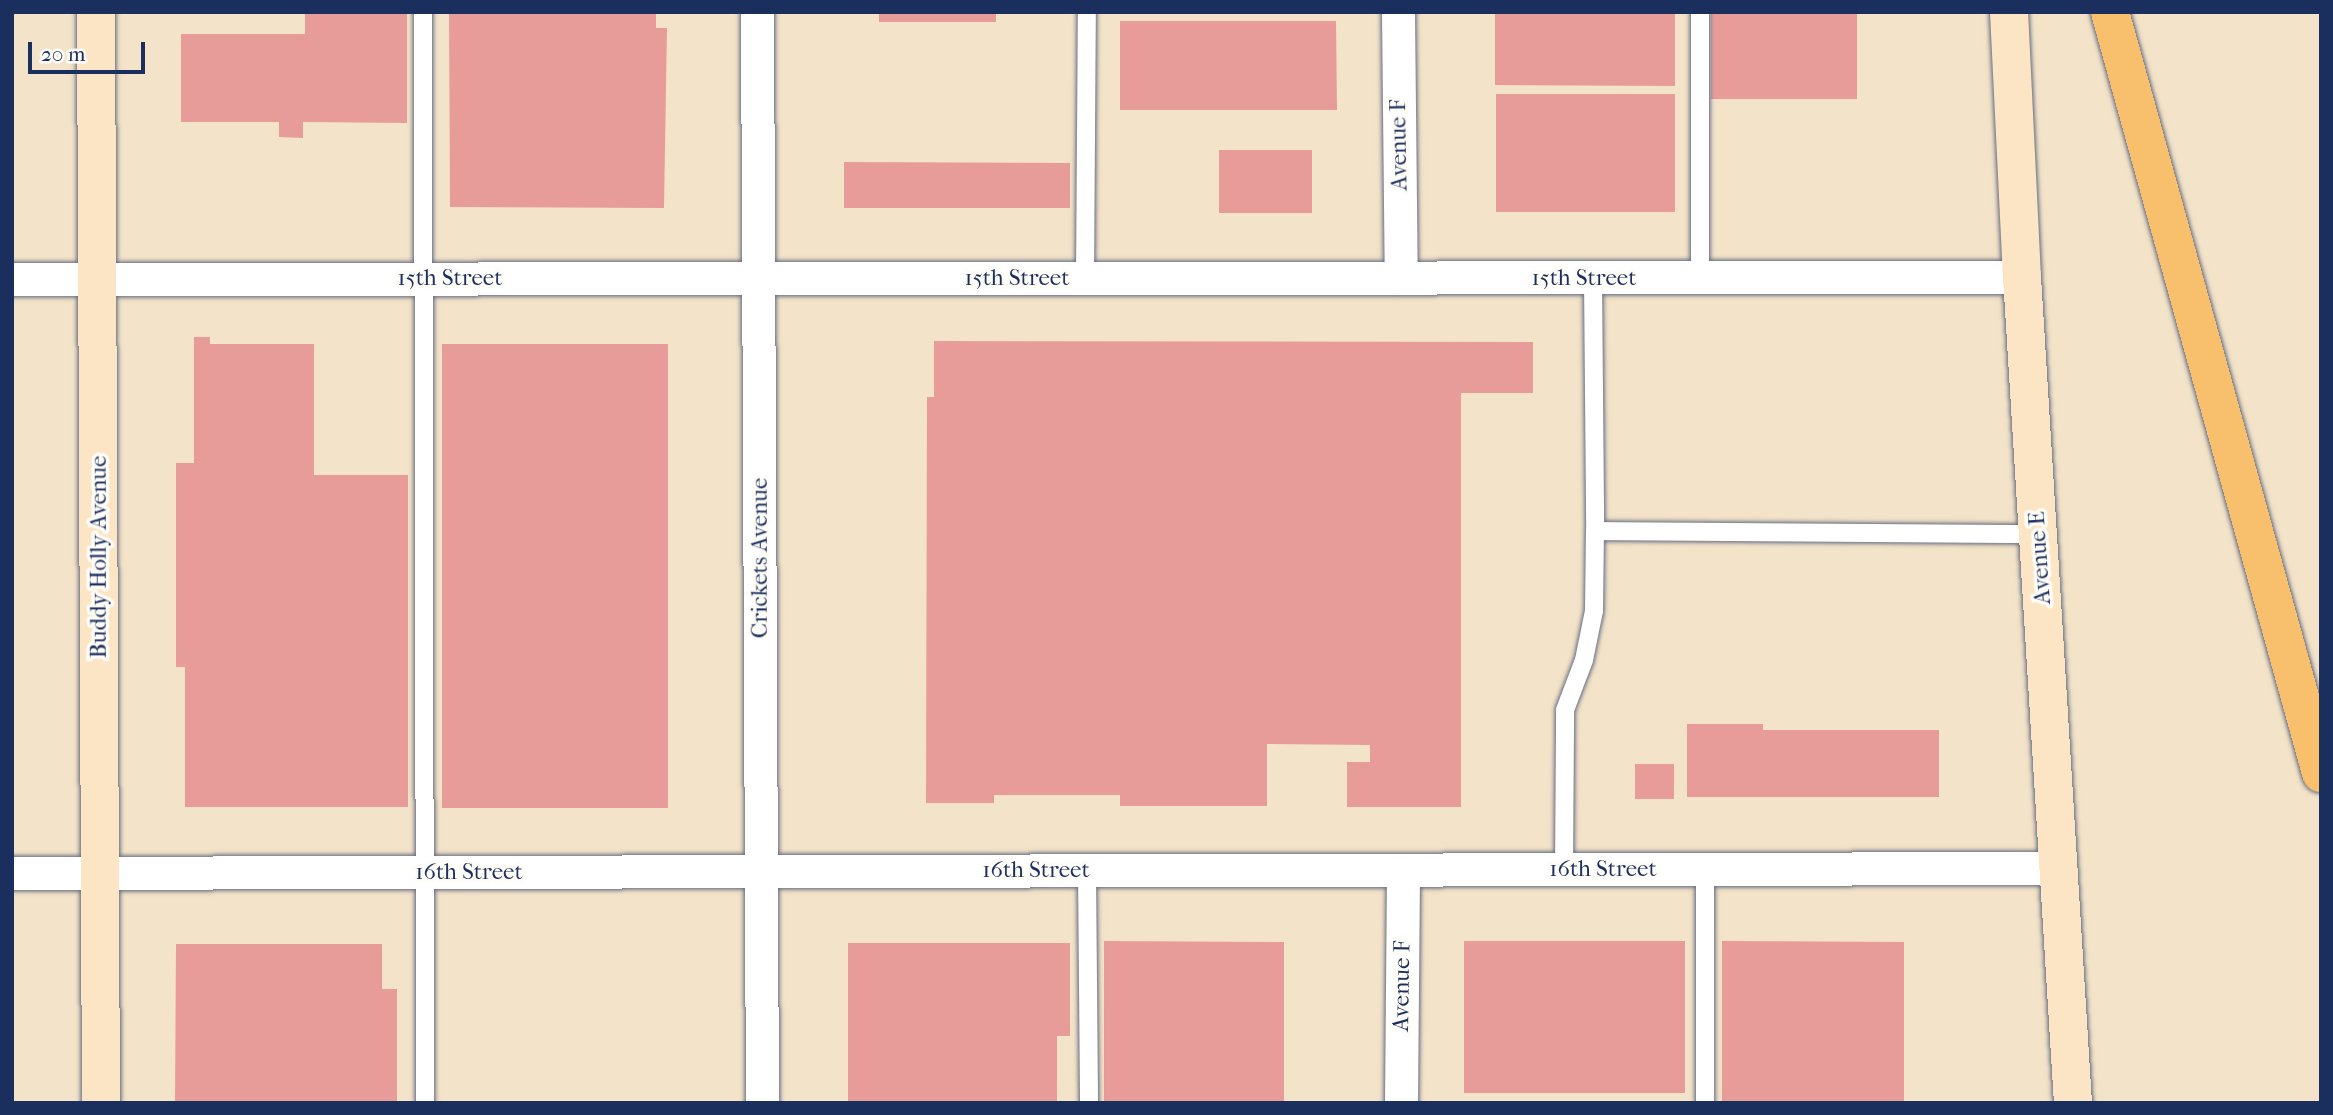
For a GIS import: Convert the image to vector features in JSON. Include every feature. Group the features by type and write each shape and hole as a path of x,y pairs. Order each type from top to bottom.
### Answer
{"highway":[{"path":"2110,12 2320,769"}],"main road":[{"name":"Buddy Holly Avenue","path":"96,12 101,1103"},
{"name":"Avenue E","path":"2009,12 2022,278 2073,1103"}],"street":[{"name":"Crickets Avenue","path":"757,12 762,1103"},
{"name":"Avenue F","path":"1398,12 1401,278"},
{"name":"15th Street","path":"12,279 2022,278"},
{"name":"16th Street","path":"12,873 2059,868"},
{"name":"Avenue F","path":"1401,1103 1404,870"}],"lane":[{"path":"423,12 425,1103"},
{"path":"1085,278 1087,12"},
{"path":"1700,12 1700,278"},
{"path":"1564,869 1565,710 1584,660 1594,611 1593,278"},
{"path":"1595,531 2038,534"},
{"path":"1705,869 1705,1103"},
{"path":"1087,870 1089,1103"}],"building":[{"path":"305,12 407,12 407,123 303,122 303,138 279,137 279,122 181,122 181,34 305,34"},
{"path":"449,12 656,12 656,28 667,28 664,208 450,207"},
{"path":"879,12 996,12 996,22 879,22"},
{"path":"1495,12 1675,12 1675,86 1495,85"},
{"path":"1711,12 1857,12 1857,99 1711,99"},
{"path":"1120,21 1336,21 1337,110 1120,110"},
{"path":"1496,94 1675,94 1675,212 1496,212"},
{"path":"1219,150 1312,150 1312,213 1219,213"},
{"path":"844,162 1070,163 1070,208 844,208"},
{"path":"194,337 210,337 210,344 314,344 314,475 408,475 408,807 185,807 185,667 176,667 176,463 194,463"},
{"path":"934,341 1533,342 1533,393 1461,393 1461,807 1347,807 1347,762 1370,762 1370,745 1267,744 1267,806 1120,806 1120,795 994,795 994,803 926,803 927,397 934,397"},
{"path":"442,344 668,344 668,808 442,808"},
{"path":"1687,724 1763,724 1763,730 1939,730 1939,797 1687,797"},
{"path":"1635,764 1674,764 1674,799 1635,799"},
{"path":"1104,941 1284,942 1284,1103 1104,1103"},
{"path":"1464,941 1685,941 1685,1093 1464,1093"},
{"path":"1722,941 1904,942 1904,1103 1722,1103"},
{"path":"848,943 1070,943 1070,1036 1057,1036 1057,1103 848,1103"},
{"path":"176,944 382,944 382,989 397,989 397,1103 175,1103"}]}
